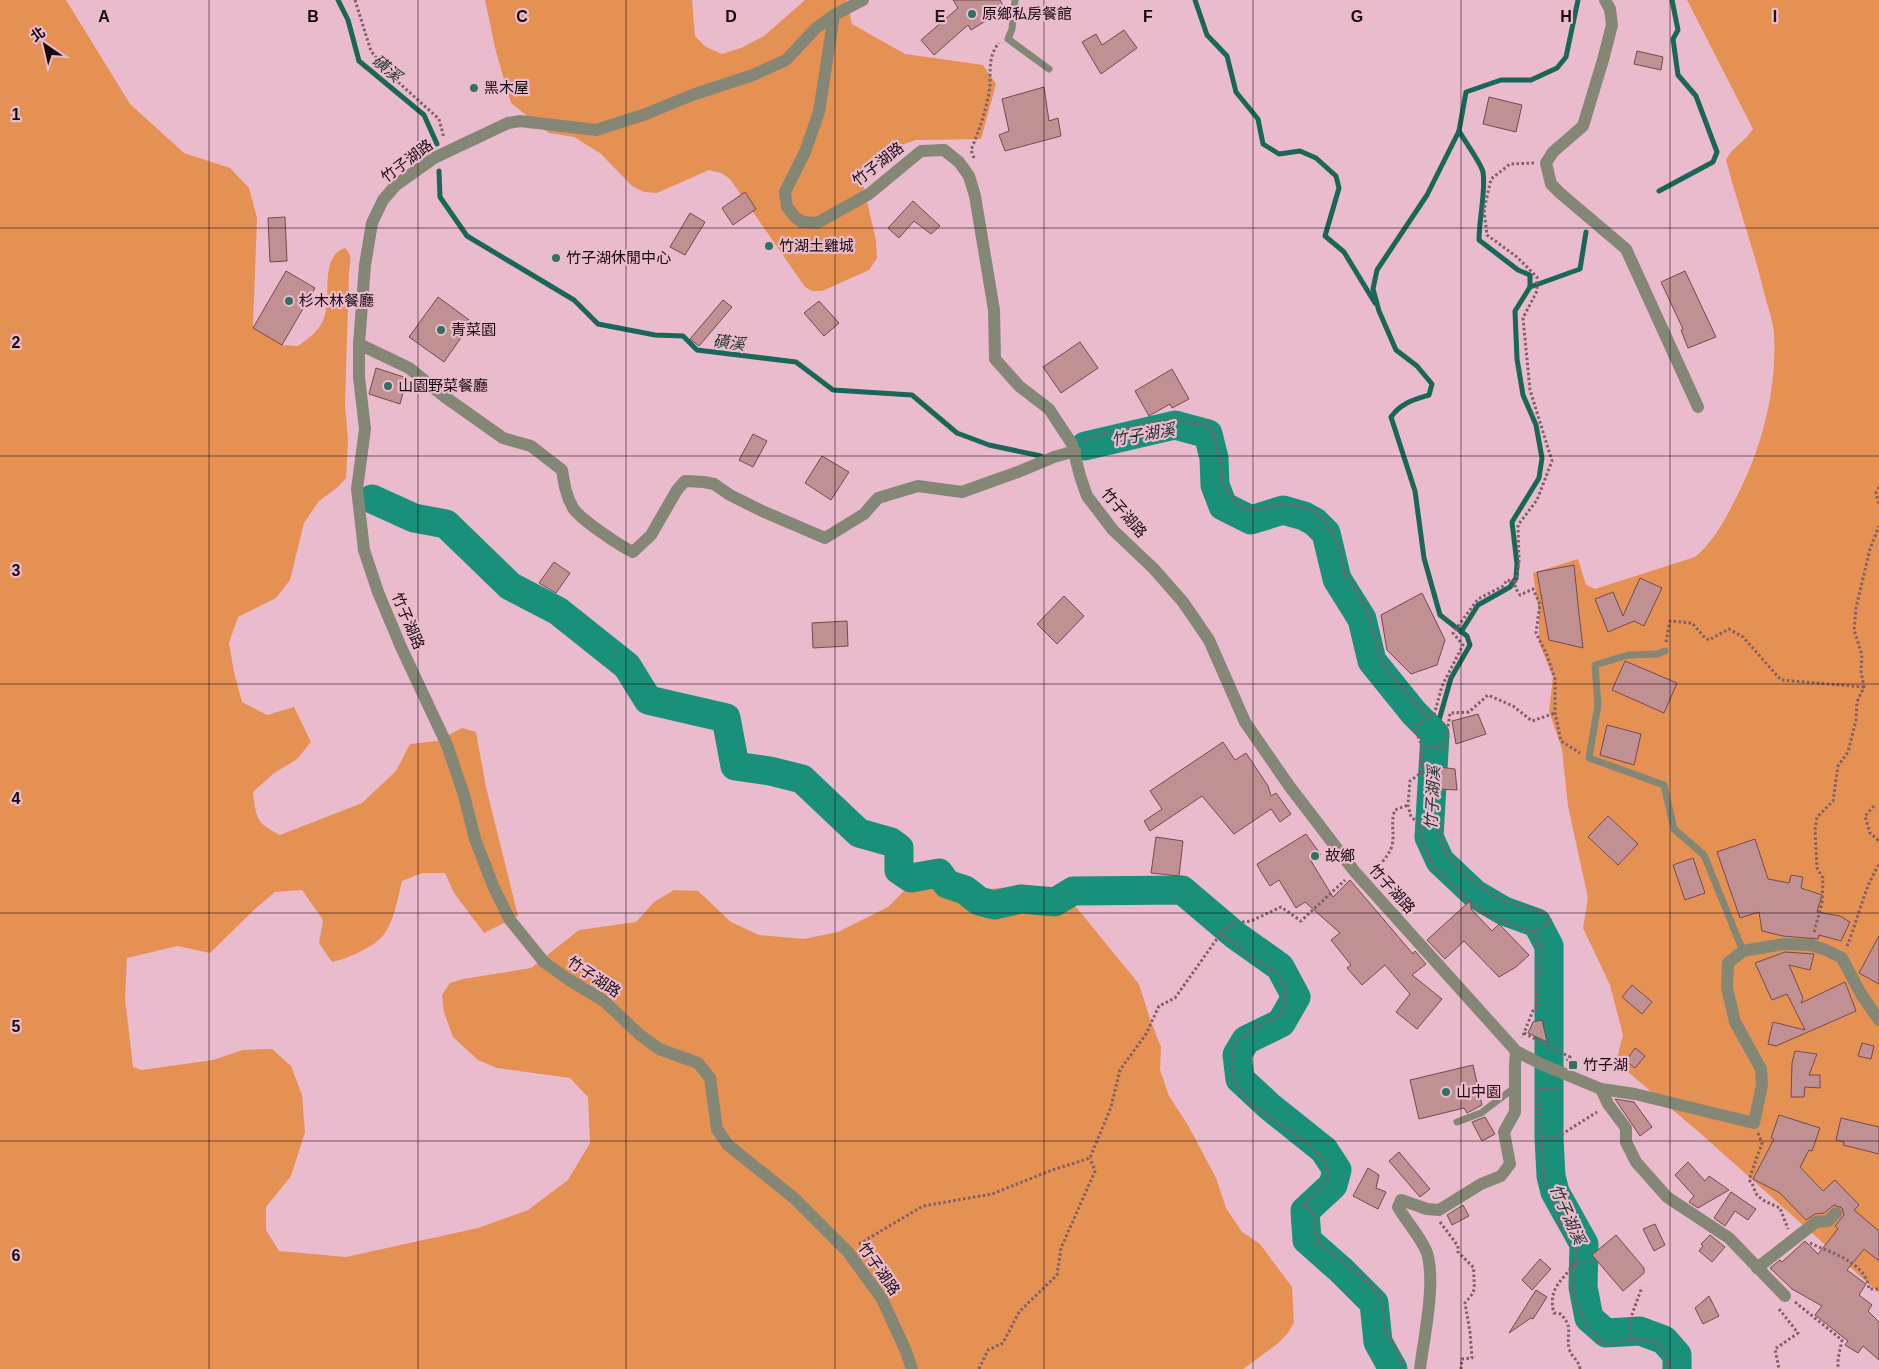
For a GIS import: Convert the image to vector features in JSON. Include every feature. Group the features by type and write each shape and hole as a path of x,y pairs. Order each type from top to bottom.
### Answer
{"street":[{"name":"竹子湖路","path":"862,0 834,15 816,28 786,60 753,75 596,130 520,121 508,123 448,150 396,185 383,200 372,223 365,265 359,344 359,377 365,429 357,489 364,550 378,592 401,647 447,745 464,795 475,839 494,888 510,920 544,962 604,1001 639,1034 659,1048 698,1063 710,1078 717,1130 728,1146 794,1198 848,1252 882,1299 912,1369"},
{"path":"1605,0 1610,9 1612,25 1583,126 1553,152 1546,163 1551,184 1626,249 1698,407"},
{"name":"竹子湖路","path":"834,15 819,112 805,152 785,192 787,207 802,222 817,223 870,194 921,151 944,150 959,162 969,176 975,196 994,310 994,360 1020,386 1049,409 1073,447 1087,496 1113,530 1154,569 1183,602 1209,640 1245,722 1290,787 1355,872 1516,1051 1541,1064 1601,1089"},
{"path":"359,344 409,368 503,438 531,446 562,470 566,491 574,510 618,545 633,552 651,535 677,490 685,481 714,484 762,512 825,538 864,514 878,498 918,486 962,492 1073,447"},
{"path":"1601,1089 1635,1094 1754,1122 1762,1085 1761,1069 1735,1022 1726,988 1728,963 1743,951 1784,944 1811,945 1842,958 1861,994 1879,1020"},
{"path":"1420,1369 1431,1282 1430,1266 1426,1251 1398,1207 1401,1200 1439,1210 1481,1184 1501,1176 1510,1164 1504,1132 1515,1112 1516,1051"},
{"path":"1601,1089 1608,1104 1626,1128 1626,1142 1636,1162 1667,1197 1729,1238 1785,1296"},
{"path":"1757,1268 1816,1222 1828,1221 1836,1213"}],"lane":[{"path":"1015,0 1012,29 1008,39 1049,69"},
{"path":"1665,651 1657,654 1628,655 1595,665 1598,705 1589,758 1664,785 1674,829 1704,855 1743,951"},
{"path":"1457,1122 1480,1113 1515,1088"}],"path":[{"path":"355,0 371,51 387,72 438,119 448,150"},
{"path":"969,176 977,164 971,150 983,121 988,98 992,51 1000,42 1008,39"},
{"path":"1546,163 1510,164 1491,179 1484,210 1487,235 1517,257 1537,277 1537,291 1524,318 1530,390 1552,461 1537,500 1518,525 1519,561 1515,587 1520,595 1533,589 1540,604 1536,633 1556,679 1555,713 1561,741 1589,758"},
{"path":"1073,447 1122,429 1172,419 1204,426 1213,431 1221,467 1222,482 1234,501 1244,508 1257,510 1281,504 1297,505 1313,511 1324,520 1338,543 1343,558 1342,563 1345,574 1367,609 1380,659 1397,682 1428,716"},
{"path":"1879,487 1876,493 1879,505"},
{"path":"1811,945 1822,904 1823,878 1817,868 1815,830 1818,816 1833,801 1838,766 1848,752 1856,720 1857,702 1864,687 1861,671 1862,655 1854,630 1856,608 1870,549 1879,526"},
{"path":"1421,773 1422,746 1415,729 1428,716 1434,715 1442,686 1464,645 1453,633 1478,600 1503,586 1507,580 1515,582"},
{"path":"1665,651 1670,621 1692,623 1709,640 1729,630 1743,638 1781,680 1864,687"},
{"path":"1422,746 1445,748 1450,713 1469,712 1488,695 1513,706 1532,721 1555,713"},
{"path":"1438,774 1421,773 1410,781 1408,805 1411,817 1421,824 1439,822 1440,839 1457,868 1489,892 1509,903 1543,913 1551,921 1534,932"},
{"path":"1372,891 1379,864 1388,855 1392,845 1393,830 1391,820 1395,810 1408,805"},
{"path":"1874,806 1865,816 1870,833 1879,841"},
{"path":"1421,824 1422,841 1434,868 1487,915 1534,932 1541,948 1537,1008 1534,1008 1516,1051"},
{"path":"1842,958 1855,927 1872,874 1879,865"},
{"path":"979,1369 988,1350 1003,1343 1019,1312 1058,1275 1061,1248 1095,1171 1090,1158 1111,1108 1120,1070 1146,1034 1159,1006 1175,998 1221,934 1232,923 1251,921 1281,907 1301,921 1355,872"},
{"path":"1221,934 1250,957 1270,967 1279,976 1286,988 1285,1003 1280,1015 1236,1041 1231,1060 1234,1080 1240,1090 1260,1111 1311,1147 1325,1162 1328,1173 1326,1182 1303,1205 1314,1212 1315,1232 1318,1242 1370,1284 1379,1297 1384,1308 1385,1330 1394,1344 1403,1369"},
{"path":"1524,1033 1570,1056"},
{"path":"1559,1088 1538,1090 1544,1182 1560,1220 1558,1222 1569,1235 1576,1249 1573,1284 1581,1313 1590,1330 1599,1338 1599,1342 1612,1345 1617,1342 1645,1339 1662,1348 1670,1363 1668,1364 1668,1369"},
{"path":"1542,1137 1559,1136 1608,1104"},
{"path":"1754,1122 1762,1142 1749,1180 1754,1185 1755,1193 1765,1201 1780,1208 1787,1228 1797,1236 1841,1256 1861,1271 1868,1279 1870,1289 1879,1289"},
{"path":"848,1252 923,1206 992,1194 1052,1170 1090,1158"},
{"path":"1439,1210 1438,1217 1441,1226 1458,1246 1458,1252 1474,1268 1472,1278 1474,1288 1472,1295 1465,1303 1472,1358 1462,1359 1461,1369"},
{"path":"1575,1262 1594,1263"},
{"path":"1575,1262 1554,1290 1552,1306 1554,1313 1561,1314 1569,1325 1569,1348 1579,1363 1580,1369"},
{"path":"1631,1340 1630,1320 1642,1287"},
{"path":"1779,1369 1775,1349 1798,1334 1777,1305 1785,1296 1796,1302 1842,1340 1838,1369"}],"shaded area":[{"path":"0,0 66,0 130,104 184,153 230,168 249,188 257,218 253,327 282,345 298,346 306,340 322,323 324,318 329,268 332,259 337,252 345,248 348,251 350,259 345,404 348,441 346,478 338,487 319,501 304,523 290,580 276,598 238,617 229,643 242,702 267,715 294,707 311,742 297,759 273,774 253,792 255,808 262,823 280,835 362,803 396,771 410,744 437,741 462,728 476,732 486,787 518,916 484,933 454,893 445,873 422,873 402,881 392,918 382,937 365,949 338,961 332,962 319,943 323,920 302,890 275,892 210,953 177,946 127,958 125,998 133,1067 142,1070 213,1060 243,1050 272,1049 291,1066 302,1095 305,1132 291,1176 266,1207 266,1230 279,1251 346,1257 478,1228 528,1210 568,1180 590,1143 588,1097 570,1078 497,1068 478,1060 453,1037 444,1012 442,995 450,983 463,979 531,968 579,930 636,922 654,902 674,890 698,891 731,922 759,935 804,939 838,932 888,907 908,887 929,880 989,889 1022,886 1054,892 1076,907 1139,984 1161,1047 1160,1070 1169,1096 1189,1127 1216,1178 1226,1208 1242,1232 1260,1244 1292,1287 1294,1322 1288,1333 1276,1345 1243,1369 0,1369"},
{"path":"485,0 692,0 695,36 706,47 722,54 741,48 764,36 805,0 847,0 852,24 905,54 983,65 996,84 981,139 916,140 896,147 874,162 867,171 863,184 876,240 877,258 869,270 822,291 812,291 805,287 730,179 721,173 709,170 657,193 644,192 632,186 600,153 574,137 549,133 511,103 496,52"},
{"path":"1687,0 1879,0 1879,1293 1700,1133 1616,1062 1623,1035 1610,985 1583,928 1588,898 1568,806 1562,749 1549,711 1553,677 1539,642 1539,614 1533,573 1578,559 1586,585 1595,589 1695,557 1716,534 1727,516 1749,470 1762,432 1771,393 1774,353 1772,319 1726,160 1753,129"}],"building":[{"path":"953,0 1000,0 1005,9 971,30 968,25 934,55 921,40 958,8"},
{"path":"1124,30 1137,48 1101,74 1082,42 1096,34 1102,45"},
{"path":"1637,51 1663,57 1661,70 1634,64"},
{"path":"1044,87 1049,121 1058,118 1061,136 1005,151 999,135 1009,131 1002,99"},
{"path":"1489,97 1522,105 1516,132 1483,124"},
{"path":"745,192 756,209 733,225 722,208"},
{"path":"913,201 940,226 931,234 914,221 899,238 888,228"},
{"path":"690,213 705,222 685,255 670,247"},
{"path":"285,217 287,261 270,262 268,218"},
{"name":"杉木林餐廳","path":"286,271 315,288 282,345 253,328"},
{"path":"1685,271 1716,337 1688,348 1681,330 1683,329 1661,282"},
{"name":"青菜園","path":"438,297 472,322 444,362 409,337"},
{"path":"723,300 732,307 699,346 690,339"},
{"path":"819,301 839,323 824,336 804,313"},
{"path":"1080,342 1098,368 1061,393 1043,367"},
{"name":"山園野菜餐廳","path":"376,368 407,378 400,404 369,394"},
{"path":"1172,369 1189,399 1172,408 1170,404 1149,416 1135,391"},
{"path":"753,434 767,441 753,467 739,460"},
{"path":"822,456 849,472 831,500 805,483"},
{"path":"554,562 570,573 556,593 539,583"},
{"path":"1574,565 1583,648 1549,640 1537,572"},
{"path":"1640,578 1662,588 1644,626 1634,621 1608,632 1595,599 1613,592 1623,616"},
{"path":"1422,593 1445,640 1437,665 1411,674 1387,650 1381,615"},
{"path":"1064,596 1084,616 1057,644 1037,624"},
{"path":"847,621 848,646 813,648 812,623"},
{"path":"1625,661 1677,683 1664,713 1612,690"},
{"path":"1478,714 1486,734 1456,744 1452,721"},
{"path":"1607,725 1641,734 1634,765 1600,755"},
{"path":"1223,742 1235,760 1246,753 1268,786 1271,796 1276,793 1291,814 1280,822 1271,809 1234,834 1202,796 1150,831 1144,821 1162,809 1150,791"},
{"path":"1439,767 1455,769 1457,790 1438,789"},
{"path":"1608,816 1638,844 1618,865 1588,837"},
{"path":"1306,834 1321,855 1311,861 1333,897 1350,880 1413,954 1415,951 1426,964 1412,975 1442,999 1417,1029 1396,1012 1410,994 1385,965 1362,985 1347,968 1351,965 1331,940 1340,933 1305,902 1296,908 1279,880 1270,886 1261,872 1257,864"},
{"path":"1156,837 1183,841 1179,876 1151,873"},
{"path":"1755,839 1768,879 1789,883 1791,875 1803,877 1801,888 1822,895 1817,912 1840,916 1850,922 1841,941 1819,935 1818,939 1783,936 1762,931 1759,912 1740,918 1717,852"},
{"path":"1693,858 1705,893 1685,900 1673,865"},
{"path":"1471,900 1471,909 1492,931 1499,924 1529,955 1516,967 1499,977 1464,941 1445,959 1427,940"},
{"path":"1879,936 1879,984 1859,973"},
{"path":"1785,952 1814,954 1810,970 1789,965 1803,998 1801,1003 1845,982 1856,1011 1776,1046 1768,1044 1773,1022 1805,1030 1787,994 1772,1000 1755,963"},
{"path":"1632,985 1652,1002 1642,1014 1622,997"},
{"path":"1542,1020 1547,1042 1528,1033 1533,1022"},
{"path":"1862,1043 1874,1046 1871,1059 1858,1056"},
{"path":"1635,1048 1645,1056 1635,1068 1626,1061"},
{"path":"1795,1051 1817,1054 1809,1075 1820,1075 1820,1088 1805,1087 1804,1097 1791,1097 1792,1063"},
{"name":"山中園","path":"1473,1065 1482,1105 1467,1113 1464,1108 1419,1119 1410,1080"},
{"path":"1615,1099 1634,1102 1652,1127 1640,1136"},
{"path":"1779,1115 1820,1128 1812,1151 1809,1150 1800,1167 1823,1191 1835,1180 1859,1205 1854,1210 1879,1231 1879,1261 1864,1249 1847,1270 1866,1284 1859,1295 1872,1305 1868,1311 1879,1322 1879,1360 1863,1346 1858,1353 1845,1345 1848,1341 1815,1315 1822,1306 1792,1289 1770,1268 1780,1260 1782,1262 1805,1241 1818,1254 1838,1229 1835,1226 1844,1215 1842,1208 1834,1205 1824,1213 1815,1214 1806,1220 1780,1193 1753,1179 1774,1139 1771,1138"},
{"path":"1485,1117 1495,1134 1482,1141 1472,1122"},
{"path":"1841,1118 1879,1127 1879,1154 1843,1145 1844,1142 1836,1140"},
{"path":"1399,1152 1430,1189 1420,1197 1389,1161"},
{"path":"1688,1162 1705,1181 1709,1176 1729,1190 1698,1208 1689,1202 1694,1196 1675,1175"},
{"path":"1368,1168 1379,1175 1376,1188 1386,1192 1378,1209 1353,1196"},
{"path":"1731,1192 1756,1209 1748,1220 1735,1211 1725,1226 1714,1218"},
{"path":"1463,1205 1469,1216 1452,1225 1447,1215"},
{"path":"1655,1224 1665,1245 1654,1251 1643,1229"},
{"path":"1616,1235 1644,1268 1644,1273 1623,1291 1592,1255"},
{"path":"1710,1235 1725,1247 1712,1262 1699,1251 1703,1246 1701,1244"},
{"path":"1540,1259 1551,1269 1532,1290 1522,1280"},
{"path":"1536,1290 1547,1297 1533,1319 1531,1318 1509,1333"},
{"path":"1709,1296 1719,1316 1703,1324 1695,1308"}],"waterway":[{"name":"磺溪","path":"338,0 348,20 359,61 424,115 437,144"},
{"path":"1195,0 1207,35 1227,56 1236,92 1258,119 1263,144 1279,154 1300,151 1316,158 1336,176 1339,188 1325,236 1344,252 1375,303"},
{"path":"1435,734 1451,678 1470,645 1467,636 1440,615 1424,558 1415,491 1391,417 1403,405 1429,395 1432,384 1417,366 1396,350 1379,311 1373,289 1377,270 1427,195 1459,131 1466,92 1501,80 1531,80 1557,68 1566,57 1578,0"},
{"path":"1659,191 1713,162 1717,152 1696,96 1678,75 1673,39 1678,30 1672,0"},
{"path":"1459,131 1476,157 1483,172 1484,188 1479,240 1518,270 1530,275 1530,287"},
{"name":"磺溪","path":"439,171 440,197 467,236 574,300 598,324 655,335 683,336 697,350 796,362 833,390 912,395 957,433 989,445 1041,456"},
{"path":"1461,632 1478,605 1510,587 1516,578 1517,564 1512,522 1539,478 1542,458 1536,425 1523,395 1517,359 1515,311 1530,287 1580,269 1586,232"},
{"name":"竹子湖溪","path":"1085,446 1175,425 1208,434 1214,458 1215,485 1223,506 1251,520 1283,510 1304,516 1315,522 1326,533 1337,579 1362,619 1372,661 1414,713 1435,734 1429,837 1440,861 1475,894 1504,911 1537,923 1549,946 1549,1138 1551,1176 1555,1192 1584,1244 1583,1287 1589,1318 1606,1333 1640,1331 1664,1340 1677,1355 1677,1369"},
{"path":"372,499 414,518 446,524 510,586 558,611 627,666 648,700 726,718 735,766 770,771 802,779 859,833 891,842 899,848 899,870 911,878 939,873 947,884 965,890 979,901 994,905 1021,899 1055,902 1073,891 1182,890 1235,935 1280,967 1296,997 1281,1023 1246,1040 1237,1055 1240,1079 1269,1106 1324,1150 1337,1170 1333,1185 1305,1211 1307,1240 1374,1303 1378,1342 1393,1369"}],"place":[{"name":"原鄉私房餐館","path":"972,14"},
{"name":"黑木屋","path":"474,88"},
{"name":"竹湖土雞城","path":"769,246"},
{"name":"竹子湖休閒中心","path":"556,258"},
{"name":"杉木林餐廳","path":"289,301"},
{"name":"青菜園","path":"441,330"},
{"name":"山園野菜餐廳","path":"388,386"},
{"name":"故鄉","path":"1315,856"},
{"name":"竹子湖","path":"1573,1065"},
{"name":"山中園","path":"1446,1092"}]}
